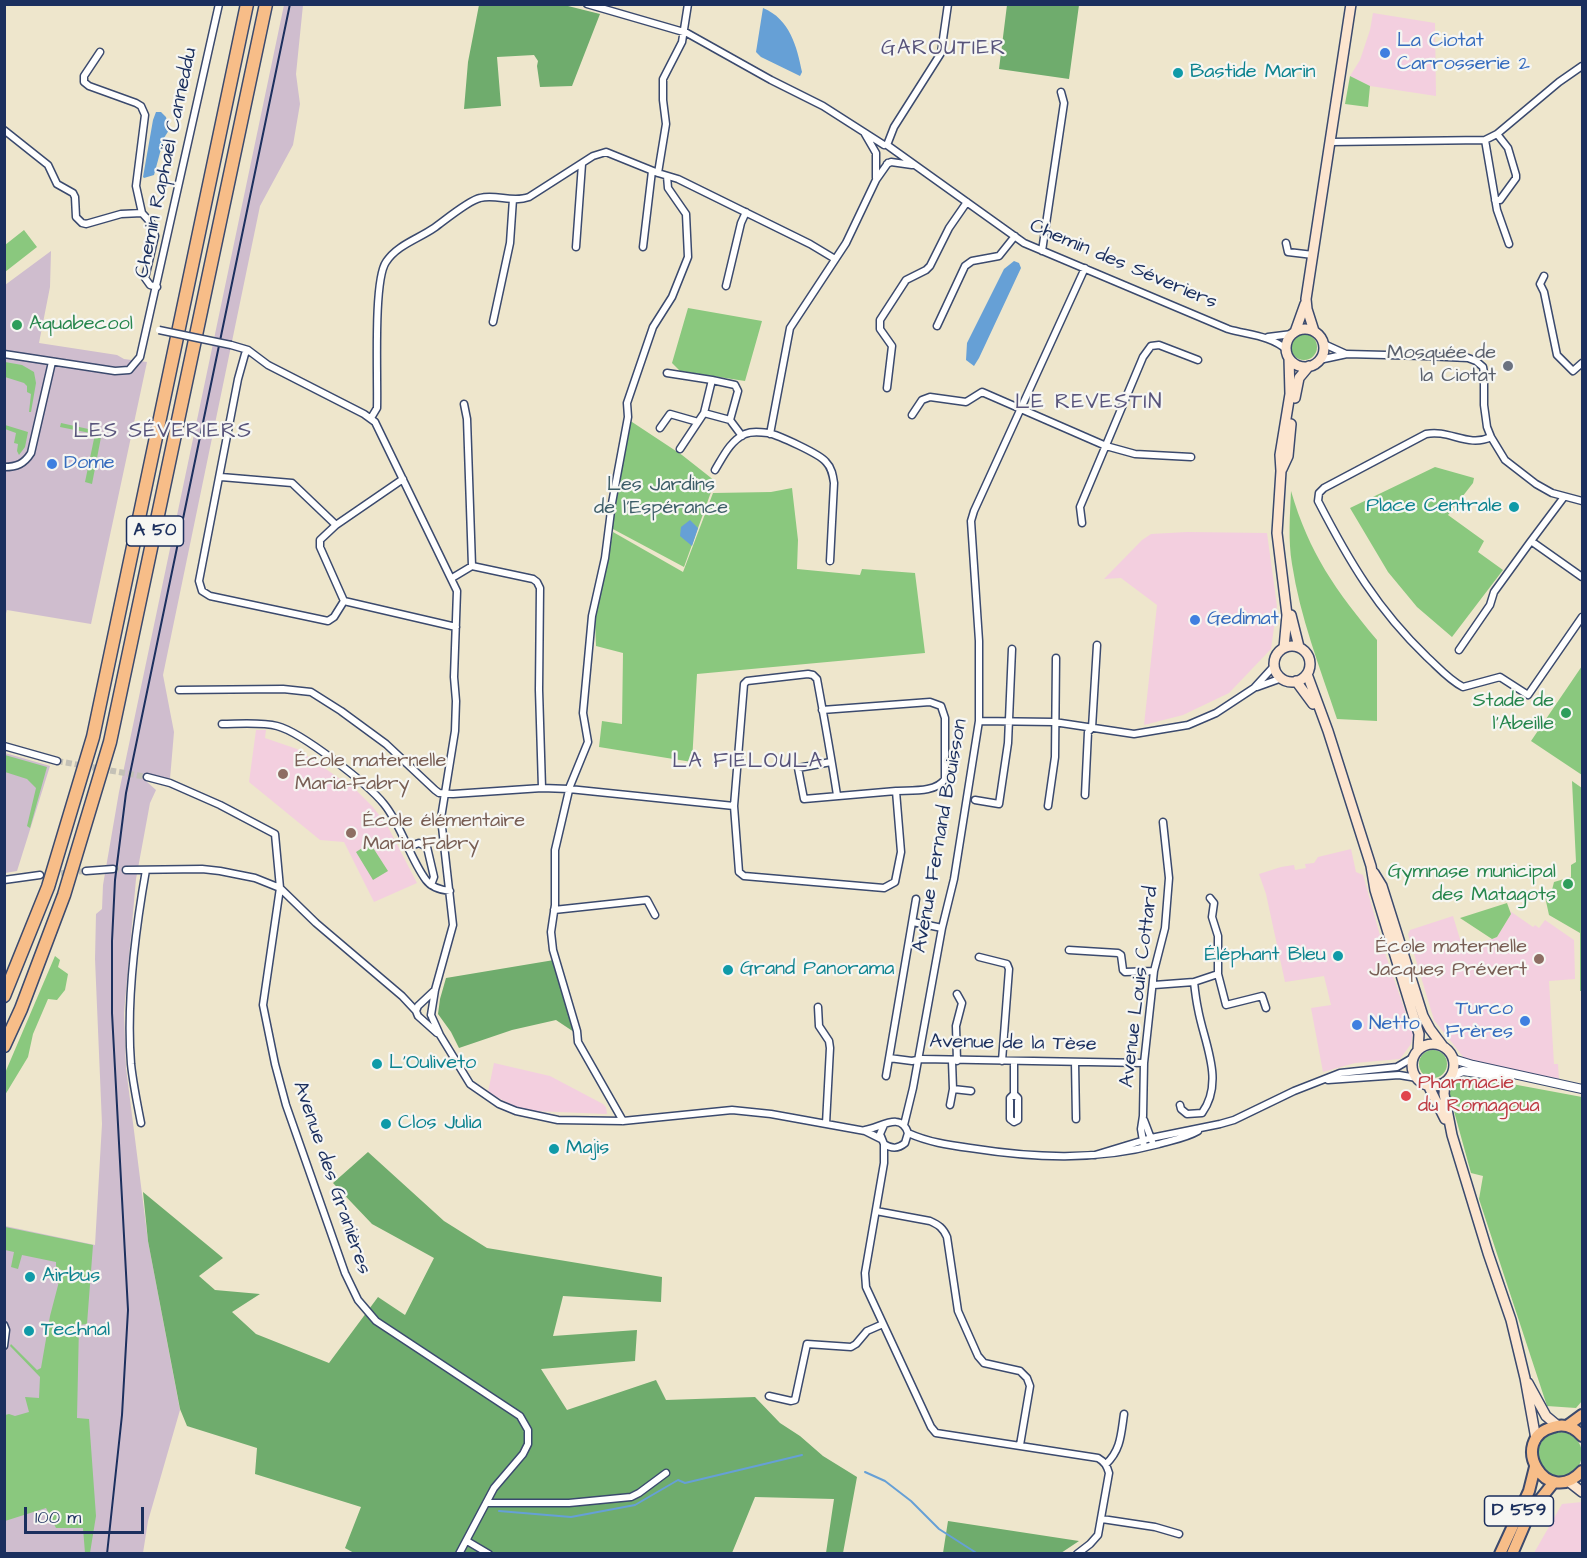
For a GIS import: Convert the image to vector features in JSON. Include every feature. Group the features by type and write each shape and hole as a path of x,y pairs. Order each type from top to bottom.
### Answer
{"highway":[{"name":"A 50","path":"4,996 48,887 93,737 247,4"},
{"name":"A 50","path":"4,1046 21,1009 64,895 110,742 266,4"}],"main road":[{"path":"1281,471 1287,456 1297,384 1309,366 1319,360 1324,350 1322,339 1314,331 1306,309 1306,299 1351,4"},
{"path":"1306,299 1294,333 1287,342 1290,394 1280,454 1276,543 1287,615 1284,648 1277,656 1275,665 1282,678 1296,681 1322,716"},
{"path":"1294,333 1305,329 1314,331"},
{"path":"1288,354 1301,366 1309,366"},
{"path":"1278,522 1292,621 1299,647"},
{"path":"1284,648 1299,647 1310,659 1307,674 1372,869 1375,890 1388,919 1419,1034 1413,1068 1417,1078 1428,1085 1452,1135"},
{"path":"1296,681 1307,674"},
{"path":"1392,932 1423,1016 1442,1046 1451,1053 1454,1059 1453,1070 1444,1094 1452,1135 1511,1320 1536,1439 1532,1453 1535,1467 1543,1476 1554,1482 1568,1481 1582,1472"},
{"path":"1416,1054 1430,1044 1442,1046"},
{"path":"1428,1085 1436,1085 1448,1079"},
{"path":"1525,1378 1546,1416 1582,1436"},
{"path":"1536,1439 1547,1429 1562,1426 1582,1415"},
{"name":"D 559","path":"1500,1554 1529,1491 1535,1467"},
{"path":"1568,1481 1582,1492"},
{"name":"D 559","path":"1512,1554 1530,1512 1554,1482"}],"street":[{"name":"Chemin Raphaël Canneddu","path":"52,362 116,371 129,370 140,357 219,4"},
{"name":"Chemin des Séveriers","path":"588,4 685,33 823,106 894,150 1024,243 1228,329 1243,334 1268,337 1294,333"},
{"path":"643,247 655,172 666,124 663,79 685,33 688,4"},
{"path":"876,180 878,148 885,145 941,53 948,4"},
{"path":"100,52 84,76 84,82 89,86 136,103 141,106 145,115 136,186 142,213 152,224 155,237 145,278 150,285 157,287"},
{"path":"1330,142 1485,140 1497,134 1559,82 1582,66"},
{"path":"1042,250 1064,103 1061,92"},
{"path":"4,130 48,165 57,184 73,193 76,217 82,223 86,224 121,214 142,213"},
{"name":"Chemin des Séveriers","path":"865,134 882,164 913,165"},
{"path":"1495,200 1503,197 1516,178 1508,148 1497,134"},
{"path":"1485,140 1495,200 1509,244"},
{"path":"770,434 788,335 846,243 876,180 895,156 894,150"},
{"path":"370,418 377,408 379,290 381,272 387,260 406,243 428,232 479,198 521,200 593,156 606,152 706,192 835,259"},
{"path":"576,247 582,164"},
{"path":"623,1121 578,1042 577,1031 553,950 551,932 554,910 555,850 569,789 588,742 584,713 592,616 605,558 612,503 628,417 627,403 653,327 672,297 688,257 686,214 668,188 667,176"},
{"path":"493,322 510,243 513,199"},
{"path":"887,388 892,346 880,329 880,320 906,280 930,266 949,228 967,202"},
{"path":"726,286 741,223 746,212"},
{"path":"937,326 965,266 972,261 999,256 1015,236"},
{"path":"1286,243 1288,252 1313,255"},
{"name":"Avenue Fernand Bouisson","path":"904,1125 913,1088 942,928 954,879 979,721 979,641 971,521 1085,268"},
{"path":"1544,276 1540,284 1544,292 1557,355 1573,371 1582,363"},
{"path":"147,328 248,350 268,365 370,418 378,427 452,578 457,591 455,731 444,793 442,835 453,925 431,1012 427,1019 422,1019"},
{"name":"Chemin des Séveriers","path":"1268,337 1288,354"},
{"path":"1324,344 1347,354"},
{"path":"1082,523 1080,507 1143,357 1151,346 1159,345 1198,360"},
{"path":"248,350 238,379 221,477 199,581 202,591 210,596 328,621 334,617 344,602"},
{"path":"4,354 52,362 31,453 23,463 17,466 4,466"},
{"path":"1319,360 1347,354 1468,358 1476,361 1483,367 1484,373 1485,418 1500,454 1536,484 1564,497 1582,501"},
{"path":"667,374 735,385 738,391 730,420"},
{"path":"680,449 704,413 712,380"},
{"path":"912,415 922,399 930,397 966,402 982,392 1106,446 1135,454 1191,457"},
{"path":"464,404 467,419 472,566"},
{"path":"704,413 730,420 742,436"},
{"path":"660,428 670,414 698,422"},
{"path":"715,470 729,447 742,436 755,432 770,434 818,455 827,462 833,473 834,483 830,561"},
{"path":"1491,437 1477,442 1439,433 1426,434 1324,488 1319,493 1318,501 1347,558 1377,602 1409,640 1440,670 1463,687 1500,677 1528,695 1582,617"},
{"path":"221,477 292,483 336,525"},
{"path":"344,602 319,544 336,525 403,479"},
{"path":"1459,650 1490,605 1494,591 1564,497"},
{"path":"1531,541 1582,577"},
{"path":"452,578 472,566 533,579 540,588 539,690 542,788"},
{"path":"344,602 456,627"},
{"path":"1085,795 1088,732 1092,728 1097,645"},
{"path":"975,800 999,804 1010,721 1012,649"},
{"path":"1048,806 1056,757 1054,722 1056,658"},
{"path":"1254,688 1275,665"},
{"path":"837,795 817,679 808,674 747,681 744,684 734,806 739,872 744,876 884,888 895,882 901,858 896,791"},
{"path":"979,721 1054,722 1134,734 1188,725 1216,713 1254,688 1282,678"},
{"path":"178,690 283,689 311,692 342,711 386,744 435,790 444,793 542,788 569,789 734,806"},
{"path":"822,710 930,702 941,706 945,718 945,779 939,786 804,799 798,768 831,762"},
{"path":"222,724 277,726 307,742 371,790 385,805 426,880 431,885 450,891"},
{"path":"4,746 57,761"},
{"name":"Avenue des Granières","path":"147,777 220,805 275,834 280,888 263,1005 274,1064 285,1102 345,1273 358,1300 376,1321 520,1416 528,1430 528,1444 524,1454 497,1484 459,1554"},
{"name":"Avenue Louis Cottard","path":"1143,1144 1141,1129 1144,1063 1154,970 1165,928 1169,887 1163,822"},
{"path":"408,847 419,843 428,848 434,877 431,885"},
{"path":"86,871 113,869"},
{"path":"126,870 202,869 220,871 255,878 280,888 316,923 402,996 418,1016 440,1035"},
{"path":"141,1123 131,1066 130,1016 139,910 146,870"},
{"path":"4,880 40,875"},
{"path":"1210,898 1214,903 1212,917 1218,936 1218,974 1226,1005 1262,996 1266,1008"},
{"path":"886,1076 916,899"},
{"path":"554,910 646,900 655,915"},
{"path":"913,922 942,928"},
{"path":"1069,950 1119,953 1125,972 1154,970"},
{"path":"979,957 1007,964 1009,969 1002,1061"},
{"path":"1154,986 1194,981 1218,974"},
{"path":"1180,1105 1187,1114 1202,1113 1213,1081 1213,1069 1198,1010 1194,981"},
{"path":"416,1011 435,990"},
{"path":"950,1104 956,1026 962,1003 957,994"},
{"path":"402,996 429,1005 440,1035 470,1084 499,1104 516,1111 558,1120 623,1121 732,1110 771,1114 865,1131 892,1148 897,1148"},
{"path":"818,1007 819,1026 829,1041 830,1047 826,1124"},
{"path":"1143,1144 1151,1138 1201,1129 1234,1120 1294,1090 1340,1072 1397,1067 1416,1054"},
{"name":"Avenue de la Tèse","path":"889,1058 1144,1063"},
{"path":"1454,1059 1582,1089"},
{"path":"1014,1061 1014,1094"},
{"path":"1075,1062 1076,1119"},
{"path":"1448,1079 1463,1071 1471,1071 1536,1080"},
{"path":"1322,1080 1399,1075 1417,1078"},
{"path":"952,1089 972,1091"},
{"name":"Avenue Fernand Bouisson","path":"894,1121 907,1107"},
{"name":"Avenue Louis Cottard","path":"1143,1119 1154,1145"},
{"path":"865,1131 894,1121 904,1125 908,1133 924,1140 1025,1156 1095,1155 1143,1144 1154,1145 1192,1135 1201,1129"},
{"path":"884,1125 882,1129 884,1163 865,1281 866,1287 931,1427 936,1433 1098,1458 1106,1464 1109,1473 1102,1519 1096,1539 1077,1554"},
{"path":"905,1143 908,1133"},
{"path":"884,1163 897,1148 905,1143 924,1140"},
{"path":"876,1211 930,1221 944,1231 947,1237 958,1311 978,1356 984,1363 1020,1371 1029,1381 1020,1445"},
{"path":"769,1396 795,1400 807,1344 851,1347 867,1331 883,1324"},
{"path":"4,1326 6,1330 4,1346"},
{"path":"1106,1464 1119,1447 1124,1414"},
{"path":"486,1503 569,1503 631,1497 666,1473"},
{"path":"1102,1519 1155,1527 1179,1534"},
{"path":"467,1541 489,1554"}],"shaded area":[{"path":"284,5 303,5 296,74 300,104 293,145 260,206 163,675 174,732 170,779 147,775 146,781 156,790 150,803 136,879 124,1013 126,1068 148,1241 180,1410 148,1521 143,1553 5,1554 5,1226 95,1245 102,1124 95,959 96,914 102,909 103,885 119,792"},
{"path":"1373,13 1435,23 1436,96 1370,86 1350,76 1360,60"},
{"path":"51,251 50,287 39,343 147,362 91,624 7,610 5,617 5,285"},
{"path":"1267,533 1277,606 1271,649 1229,693 1183,715 1144,725 1157,605 1121,578 1104,579 1142,540 1151,534"},
{"name":"École élémentaire Maria Fabry","path":"256,730 266,730 265,738 297,749 356,790 387,825 417,883 374,902 344,842 320,840 249,782"},
{"path":"5,753 50,766 17,871 5,873"},
{"path":"1351,849 1356,872 1363,875 1385,953 1413,1034 1411,1044 1400,1059 1355,1063 1323,1072 1311,1008 1331,1005 1324,976 1285,982 1266,894 1259,874 1294,865 1295,870 1306,868 1305,864 1314,863 1318,857"},
{"path":"1510,911 1533,927 1535,925 1539,928 1545,920 1574,940 1575,979 1549,981 1554,1064 1558,1064 1559,1079 1468,1063 1434,1020 1408,934 1410,930 1453,916 1463,949 1497,937 1511,914"},
{"path":"494,1063 550,1076 603,1104 607,1114 533,1111 513,1106 488,1092"},
{"path":"1582,1502 1582,1553 1534,1553 1562,1504"}],"green space":[{"path":"479,5 564,5 600,14 572,86 540,87 538,61 534,55 497,57 501,106 464,109 468,62"},
{"path":"1007,5 1079,5 1069,79 999,69"},
{"path":"1350,76 1370,86 1368,107 1345,104"},
{"path":"24,230 37,247 5,272 5,245"},
{"path":"688,308 762,321 745,381 680,371 672,363"},
{"path":"1304,334 1313,338 1317,347 1313,356 1304,360 1295,356 1291,347 1295,338"},
{"path":"5,362 22,365 34,372 36,383 31,412 29,412 31,394 27,392 27,386 5,377"},
{"name":"Les Jardins de l'Espérance","path":"629,420 682,455 715,481 684,567 611,528"},
{"path":"61,423 102,432 92,484 85,482 95,434 60,427"},
{"path":"5,425 28,432 25,447 19,455 18,444 14,443 16,433 5,429"},
{"path":"1435,467 1474,478 1473,483 1448,515 1484,541 1478,552 1503,570 1452,637 1417,607 1388,572 1350,508"},
{"path":"792,488 798,540 797,569 860,575 862,569 915,573 925,653 697,674 692,762 599,747 602,721 622,724 623,653 596,646 595,618 613,532 683,572 713,493 771,492"},
{"path":"1291,491 1306,534 1325,570 1377,640 1377,721 1337,719 1311,642 1296,584 1290,546"},
{"name":"Stade de l'Abeille","path":"1582,666 1582,775 1531,741"},
{"path":"5,755 47,767 30,828 27,826 36,788 27,779 5,772"},
{"name":"Gymnase municipal des Matagots","path":"1572,781 1582,788 1582,991 1580,991 1580,933 1549,915 1544,892 1552,890 1554,882 1571,877 1571,865 1576,862"},
{"path":"370,843 388,871 373,880 356,852"},
{"path":"1507,903 1511,914 1497,937 1492,939 1460,918"},
{"path":"55,956 60,960 58,967 68,974 65,990 57,1000 48,999 33,1034 28,1057 5,1095 5,1073"},
{"path":"554,960 574,1032 556,1020 512,1030 459,1048 438,1014 446,978"},
{"path":"1433,1050 1443,1054 1447,1064 1443,1074 1433,1078 1423,1074 1419,1064 1423,1054"},
{"path":"1469,1076 1582,1097 1582,1401 1576,1408 1547,1406 1479,1199 1483,1176 1471,1173 1449,1093 1458,1079"},
{"path":"368,1152 444,1221 487,1248 662,1277 661,1302 563,1296 553,1336 637,1330 635,1361 541,1369 567,1410 656,1380 666,1400 755,1397 780,1423 800,1436 823,1456 857,1477 843,1553 826,1553 834,1499 755,1497 732,1553 354,1553 345,1548 361,1507 255,1474 257,1448 187,1426 180,1409 148,1241 143,1192 223,1258 199,1276 215,1290 260,1294 232,1312 256,1334 329,1363 378,1297 405,1315 434,1258 372,1224 333,1183"},
{"path":"5,1227 93,1245 87,1324 79,1325 77,1418 89,1419 96,1516 90,1553 85,1553 83,1528 56,1528 46,1508 5,1521 5,1415 15,1416 29,1412 25,1397 39,1398 40,1377 10,1346 11,1344 37,1370 41,1368 50,1316 62,1270 56,1268 56,1262 22,1255 18,1269 11,1267 14,1252 5,1250"},
{"path":"1560,1432 1575,1439 1582,1454 1575,1469 1560,1476 1545,1469 1538,1454 1545,1439"},
{"path":"948,1521 1079,1541 1061,1553 943,1553"}],"water":[{"path":"763,8 780,19 791,35 802,72 800,76 761,57 756,52"},
{"path":"156,112 161,112 166,117 169,130 164,138 154,175 144,178 153,120"},
{"path":"1014,261 1019,263 1021,268 974,366 966,360 967,343 1004,269"},
{"path":"690,520 698,528 692,546 680,536 681,527"}],"waterway":[{"path":"499,1511 571,1517 635,1505 678,1480 685,1483 802,1455"},
{"path":"865,1472 885,1481 911,1501 939,1529 978,1554"}],"tunnel":[{"path":"57,761 147,777"},
{"path":"113,869 126,870"},
{"path":"52,874 86,871"}],"railway":[{"path":"107,1554 122,1415 128,1310 112,1013 115,880 126,793 290,4"}],"place":[{"name":"La Ciotat Carrosserie 2","path":"1385,53"},
{"name":"Bastide Marin","path":"1178,73"},
{"name":"Aquabecool","path":"17,325"},
{"name":"Mosquée de la Ciotat","path":"1508,366"},
{"name":"Dome","path":"52,464"},
{"name":"Place Centrale","path":"1514,507"},
{"name":"Gedimat","path":"1195,620"},
{"name":"Stade de l'Abeille","path":"1566,713"},
{"name":"École maternelle Maria-Fabry","path":"283,774"},
{"name":"École élémentaire Maria Fabry","path":"351,833"},
{"name":"Gymnase municipal des Matagots","path":"1568,884"},
{"name":"Éléphant Bleu","path":"1338,956"},
{"name":"École maternelle Jacques Prévert","path":"1539,959"},
{"name":"Grand Panorama","path":"728,970"},
{"name":"Turco Frères","path":"1525,1021"},
{"name":"Netto","path":"1357,1025"},
{"name":"L'Ouliveto","path":"377,1064"},
{"name":"Pharmacie du Romagoua","path":"1406,1096"},
{"name":"Clos Julia","path":"386,1124"},
{"name":"Majis","path":"554,1149"},
{"name":"Airbus","path":"30,1277"},
{"name":"Technal","path":"29,1331"}],"district":[{"name":"GAROUTIER","path":"944,50"},
{"name":"LE REVESTIN","path":"1089,404"},
{"name":"LES SÉVERIERS","path":"163,433"},
{"name":"LA FIELOULA","path":"748,763"}]}
